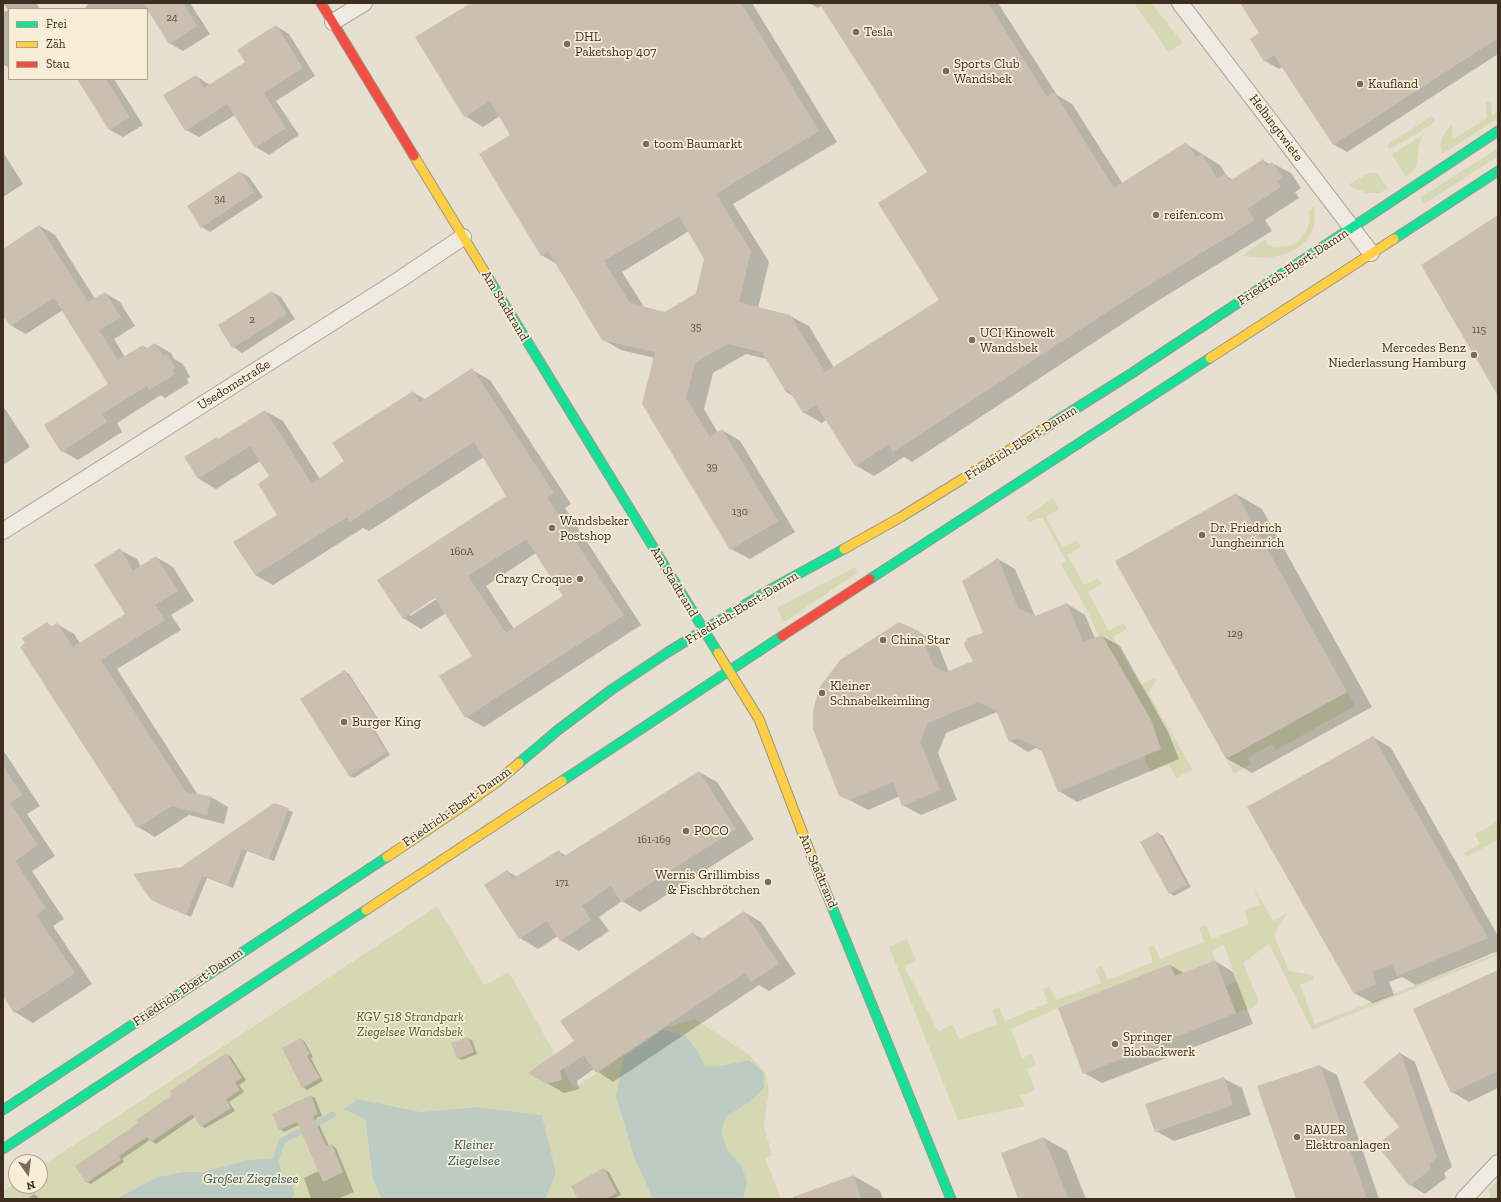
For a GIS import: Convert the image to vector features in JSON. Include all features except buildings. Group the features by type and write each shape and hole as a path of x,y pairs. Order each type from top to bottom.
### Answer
{"main road":[{"name":"Am Stadtrand","path":"321,3 703,630 759,719 796,818 951,1199"},
{"name":"Friedrich-Ebert-Damm","path":"3,1110 463,806 497,782 558,730 611,690 703,630 771,589 917,507 995,460 1129,375 1498,131"},
{"path":"3,1149 729,671 1498,171"}],"street":[{"path":"333,22 364,3"},
{"name":"Helbingtwiete","path":"1180,3 1371,253"},
{"name":"Usedomstraße","path":"3,531 399,280 463,237"},
{"path":"1464,1199 1498,1162"}],"green space":[{"path":"1134,3 1151,3 1183,43 1168,52"},
{"path":"1491,100 1492,115 1498,111 1498,118 1442,154 1440,145 1445,132 1452,125 1453,139 1487,118 1486,103"},
{"path":"1432,116 1435,120 1428,127 1390,149 1387,145"},
{"path":"1423,135 1419,145 1416,167 1409,175 1405,176 1392,154"},
{"path":"1498,148 1498,156 1424,204 1420,198"},
{"path":"1368,173 1377,173 1388,189 1379,193 1366,193 1348,185"},
{"path":"1314,207 1315,218 1313,230 1307,240 1298,248 1289,253 1268,258 1242,256 1265,240 1268,245 1274,247 1289,246 1297,242 1306,232 1310,220 1309,211"},
{"path":"1053,498 1059,509 1046,517 1063,548 1077,540 1081,547 1067,555 1084,585 1098,578 1102,584 1088,592 1109,631 1124,623 1127,629 1113,637 1140,685 1154,678 1156,680 1148,693 1193,770 1176,778 1169,765 1150,772 1144,756 1161,749 1151,720 1102,635 1098,636 1088,612 1061,564 1066,561 1042,517 1029,522 1026,517"},
{"path":"853,568 856,568 857,573 786,621 783,621 777,608"},
{"path":"1347,692 1355,706 1276,750 1272,744 1248,758 1251,764 1234,774 1226,759"},
{"path":"1498,821 1498,840 1466,857 1464,853 1480,844 1475,834"},
{"path":"1254,887 1273,921 1287,913 1274,935 1289,971 1313,975 1314,979 1300,985 1315,1024 1493,955 1498,948 1498,955 1312,1030 1269,944 1243,963 1257,997 1257,1003 1252,1008 1236,1013 1225,986 1237,981 1224,945 1212,950 1215,960 1175,976 1170,964 1058,1008 1011,1029 1022,1058 1032,1054 1036,1065 1027,1069 1035,1090 1020,1096 1025,1106 958,1120 889,947 907,939 916,961 904,966 938,1031 953,1025 959,1039 997,1024 992,1010 999,1007 1005,1021 1048,1003 1043,989 1050,987 1056,1000 1101,983 1095,969 1102,966 1108,980 1153,962 1148,948 1154,945 1160,959 1204,942 1199,928 1206,925 1212,939 1249,924 1244,910 1260,905"},
{"name":"KGV 518 Strandpark Ziegelsee Wandsbek","path":"437,906 484,985 509,972 574,1088 666,1027 695,1019 749,1055 765,1072 769,1090 764,1126 772,1155 765,1158 781,1199 743,1199 741,1165 728,1151 721,1133 726,1117 748,1103 749,1060 720,1066 705,1066 698,1052 616,1097 634,1157 653,1199 546,1199 556,1172 542,1115 476,1107 421,1112 358,1099 365,1119 373,1180 382,1199 290,1199 295,1195 285,1186 278,1158 248,1160 203,1172 183,1172 158,1177 115,1199 3,1199 3,1191 8,1188 8,1194 48,1194 48,1162"},
{"path":"1498,1181 1498,1199 1491,1198 1488,1190"}],"water":[{"path":"663,1030 686,1036 698,1052 705,1066 720,1066 749,1060 763,1072 764,1088 748,1103 726,1117 721,1133 728,1151 741,1165 747,1181 743,1199 653,1199 634,1157 616,1097 624,1057"},
{"name":"Kleiner Ziegelsee","path":"358,1099 421,1112 476,1107 542,1115 556,1172 546,1199 382,1199 373,1180 365,1119 344,1109"},
{"name":"Großer Ziegelsee","path":"278,1158 285,1186 292,1185 295,1195 290,1199 115,1199 158,1177 183,1172 203,1172 248,1160"}],"waterway":[{"path":"276,1158 282,1141 333,1115"}],"traffic: fast":[{"path":"1045,428 1129,375 1498,131"},
{"path":"1394,239 1498,171"},
{"path":"489,279 718,653"},
{"path":"870,579 1210,358"},
{"path":"519,763 558,730 611,690 668,652 771,589 844,549"},
{"path":"562,781 782,636"},
{"path":"811,855 951,1199"},
{"path":"3,1110 387,857"},
{"path":"3,1149 366,910"}],"traffic: slow":[{"path":"414,156 489,279"},
{"path":"1210,358 1394,239"},
{"path":"844,549 901,517 1045,428"},
{"path":"718,653 759,719 811,855"},
{"path":"387,857 497,782 519,763"},
{"path":"366,910 562,781"}],"traffic: jam":[{"path":"321,3 414,156"},
{"path":"782,636 870,579"}],"place":[{"name":"Tesla","path":"856,32"},
{"name":"DHL Paketshop 407","path":"567,44"},
{"name":"Sports Club Wandsbek","path":"946,71"},
{"name":"Kaufland","path":"1360,84"},
{"name":"toom Baumarkt","path":"646,144"},
{"name":"reifen.com","path":"1156,215"},
{"name":"UCI Kinowelt Wandsbek","path":"972,340"},
{"name":"Mercedes Benz Niederlassung Hamburg","path":"1474,355"},
{"name":"Wandsbeker Postshop","path":"552,528"},
{"name":"Dr. Friedrich Jungheinrich","path":"1202,535"},
{"name":"Crazy Croque","path":"580,579"},
{"name":"China Star","path":"883,640"},
{"name":"Kleiner Schnabelkeimling","path":"822,693"},
{"name":"Burger King","path":"344,722"},
{"name":"POCO","path":"686,831"},
{"name":"Wernis Grillimbiss & Fischbrötchen","path":"768,882"},
{"name":"Springer Biobackwerk","path":"1115,1044"},
{"name":"BAUER Elektroanlagen","path":"1297,1137"}]}
